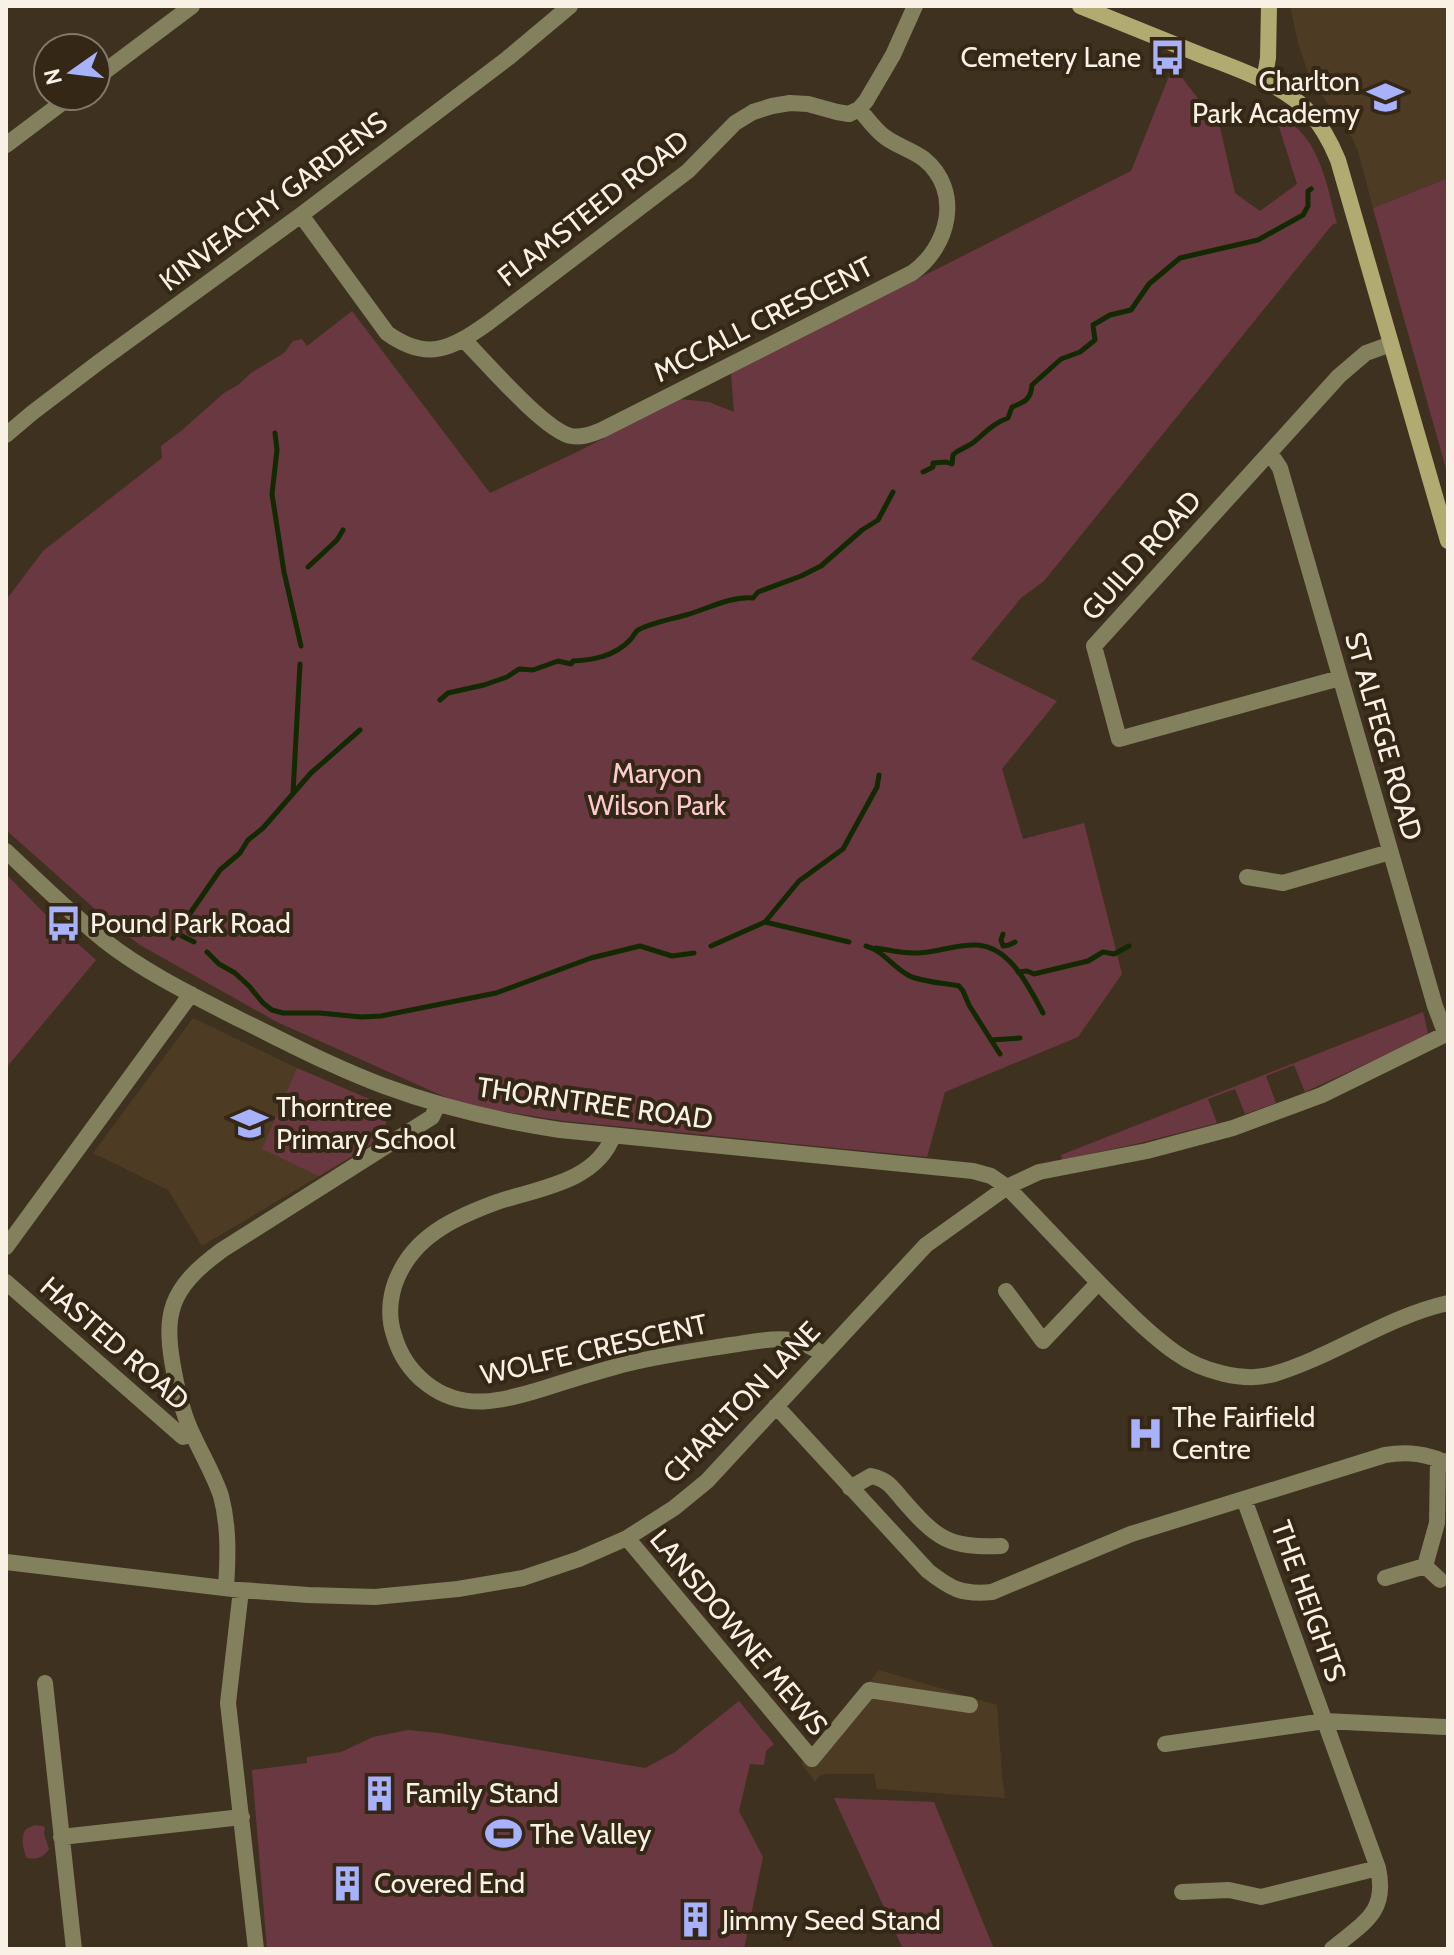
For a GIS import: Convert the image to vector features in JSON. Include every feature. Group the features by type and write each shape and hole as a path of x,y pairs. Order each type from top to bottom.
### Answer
{"main road":[{"path":"1080,6 1264,81 1309,112 1331,142 1448,541"},
{"path":"1264,81 1268,58 1269,6"}],"street":[{"path":"112,66 192,6"},
{"name":"KINVEACHY GARDENS","path":"6,435 99,362 301,215 508,58 570,6"},
{"path":"859,109 893,55 915,6"},
{"name":"FLAMSTEED ROAD","path":"301,215 387,333 402,344 421,349 442,349 464,340 688,171 735,123 753,112 790,103 849,114 859,109"},
{"name":"MCCALL CRESCENT","path":"464,340 548,424 572,436 584,436 602,430 912,273 924,264 941,240 946,217 944,191 936,173 924,159 883,136 859,109"},
{"path":"6,145 50,112"},
{"name":"GUILD ROAD","path":"1340,678 1119,739 1094,646 1339,376 1366,353 1391,344"},
{"name":"ST ALFEGE ROAD","path":"1270,453 1280,468 1435,1006 1447,1034"},
{"name":"THORNTREE ROAD","path":"6,851 104,940 143,968 382,1086 514,1123 613,1136 973,1171 991,1176 1007,1187"},
{"path":"1247,877 1283,883 1390,852"},
{"path":"6,1247 191,994"},
{"name":"CHARLTON LANE","path":"6,1562 234,1589 375,1597 458,1589 523,1578 579,1559 627,1538 674,1508 707,1481 926,1245 1007,1187 1039,1172 1147,1151 1233,1128 1322,1095 1447,1034"},
{"path":"256,1949 228,1703 234,1589 226,1524 220,1496 192,1434 179,1394 168,1329 171,1311 178,1294 201,1266 432,1117 438,1104"},
{"name":"WOLFE CRESCENT","path":"613,1136 608,1150 574,1178 464,1216 442,1227 417,1247 397,1277 390,1310 397,1348 417,1377 449,1397 482,1403 517,1397 618,1366 738,1344 783,1338 803,1341 824,1355"},
{"path":"1007,1187 1144,1328 1178,1355 1222,1374 1246,1378 1270,1376 1406,1316 1448,1303"},
{"name":"HASTED ROAD","path":"6,1282 183,1437 192,1434"},
{"path":"1006,1291 1043,1341 1098,1283"},
{"path":"776,1406 928,1571 960,1591 975,1594 992,1592 1131,1534 1385,1455 1419,1453 1443,1461 1437,1523 1425,1566"},
{"path":"850,1488 871,1476 884,1479 930,1530 944,1539 963,1545 1001,1546"},
{"name":"THE HEIGHTS","path":"1244,1499 1382,1883 1374,1912 1332,1949"},
{"name":"LANSDOWNE MEWS","path":"627,1538 812,1759 869,1690 970,1705"},
{"path":"1385,1578 1425,1566"},
{"path":"1425,1566 1440,1580"},
{"path":"45,1683 74,1949"},
{"name":"THE HEIGHTS","path":"1165,1744 1325,1721 1445,1727"},
{"path":"61,1837 242,1817"},
{"path":"1182,1892 1229,1890 1261,1897 1378,1868"}],"shaded area":[{"name":"Charlton Park Academy","path":"1290,6 1448,6 1448,178 1373,208 1352,138 1310,79"},
{"name":"Thorntree Primary School","path":"193,1018 390,1108 381,1139 202,1246 168,1190 93,1153"},
{"path":"879,1670 997,1705 1005,1798 877,1789 874,1774 827,1774 819,1776 815,1782 801,1763"}],"green space":[{"name":"Maryon Wilson Park","path":"1173,66 1220,127 1235,193 1260,211 1297,184 1274,111 1299,130 1314,151 1324,174 1337,223 1332,225 1044,581 1021,598 971,659 1057,701 1002,769 1023,839 1084,823 1122,974 1078,1037 945,1092 927,1157 564,1121 463,1105 277,1022 140,945 6,830 6,600 43,551 162,458 161,446 224,393 284,353 293,341 302,339 307,346 352,311 490,493 680,399 709,402 734,412 731,373 1131,171"},
{"path":"1448,178 1448,476 1373,208"},
{"path":"6,874 96,960 6,1068"},
{"path":"1423,1012 1428,1033 1422,1038 1305,1092 1294,1065 1266,1076 1276,1103 1245,1114 1235,1089 1208,1099 1217,1123 1062,1160 1061,1155"},
{"path":"297,1068 390,1108 381,1139 319,1176 262,1149"},
{"name":"The Valley","path":"739,1701 774,1744 766,1751 764,1765 750,1764 739,1811 763,1857 744,1949 267,1949 252,1770 307,1763 307,1757 341,1752 373,1737 408,1730 645,1768 675,1752"},
{"path":"834,1798 934,1802 994,1949 903,1949"},
{"path":"35,1825 45,1828 49,1849 34,1859 27,1858 23,1835 26,1829"}],"waterway":[{"path":"923,472 933,467 933,463 952,464 955,453 1008,418 1012,407 1029,397 1032,385 1061,359 1080,352 1095,340 1093,325 1110,315 1131,310 1149,284 1180,258 1258,240 1303,215 1311,189"},
{"path":"275,433 277,450 272,494 284,572 301,646"},
{"path":"440,700 448,693 484,685 519,669 533,670 558,661 571,664 573,661 604,656 618,650 637,631 655,623 728,601 753,598 758,592 801,576 821,566 878,520 893,492"},
{"path":"308,567 337,540 343,530"},
{"path":"293,793 300,664"},
{"path":"173,938 220,870 240,853 248,840 263,828 311,773 360,730"},
{"path":"765,922 799,881 843,849 877,787 879,775"},
{"path":"711,946 765,922 849,942"},
{"path":"176,933 194,942"},
{"path":"1003,934 1003,946 1015,942"},
{"path":"876,948 914,953 968,945 988,947 999,952 1017,970 1043,1013"},
{"path":"207,952 235,973 272,1010 361,1017 381,1016 496,993 591,958 640,946 672,956 694,953"},
{"path":"866,946 913,977 959,986 991,1040 1020,1038"},
{"path":"1018,972 1034,974 1088,961 1103,952 1114,954 1129,946"},
{"path":"991,1040 1000,1054"}],"place":[{"name":"Cemetery Lane","path":"1167,57"},
{"name":"Charlton Park Academy","path":"1386,97"},
{"name":"Pound Park Road","path":"64,923"},
{"name":"Thorntree Primary School","path":"250,1123"},
{"name":"The Fairfield Centre","path":"1146,1433"},
{"name":"Family Stand","path":"379,1793"},
{"name":"The Valley","path":"504,1834"},
{"name":"Covered End","path":"348,1883"},
{"name":"Jimmy Seed Stand","path":"696,1920"}]}
